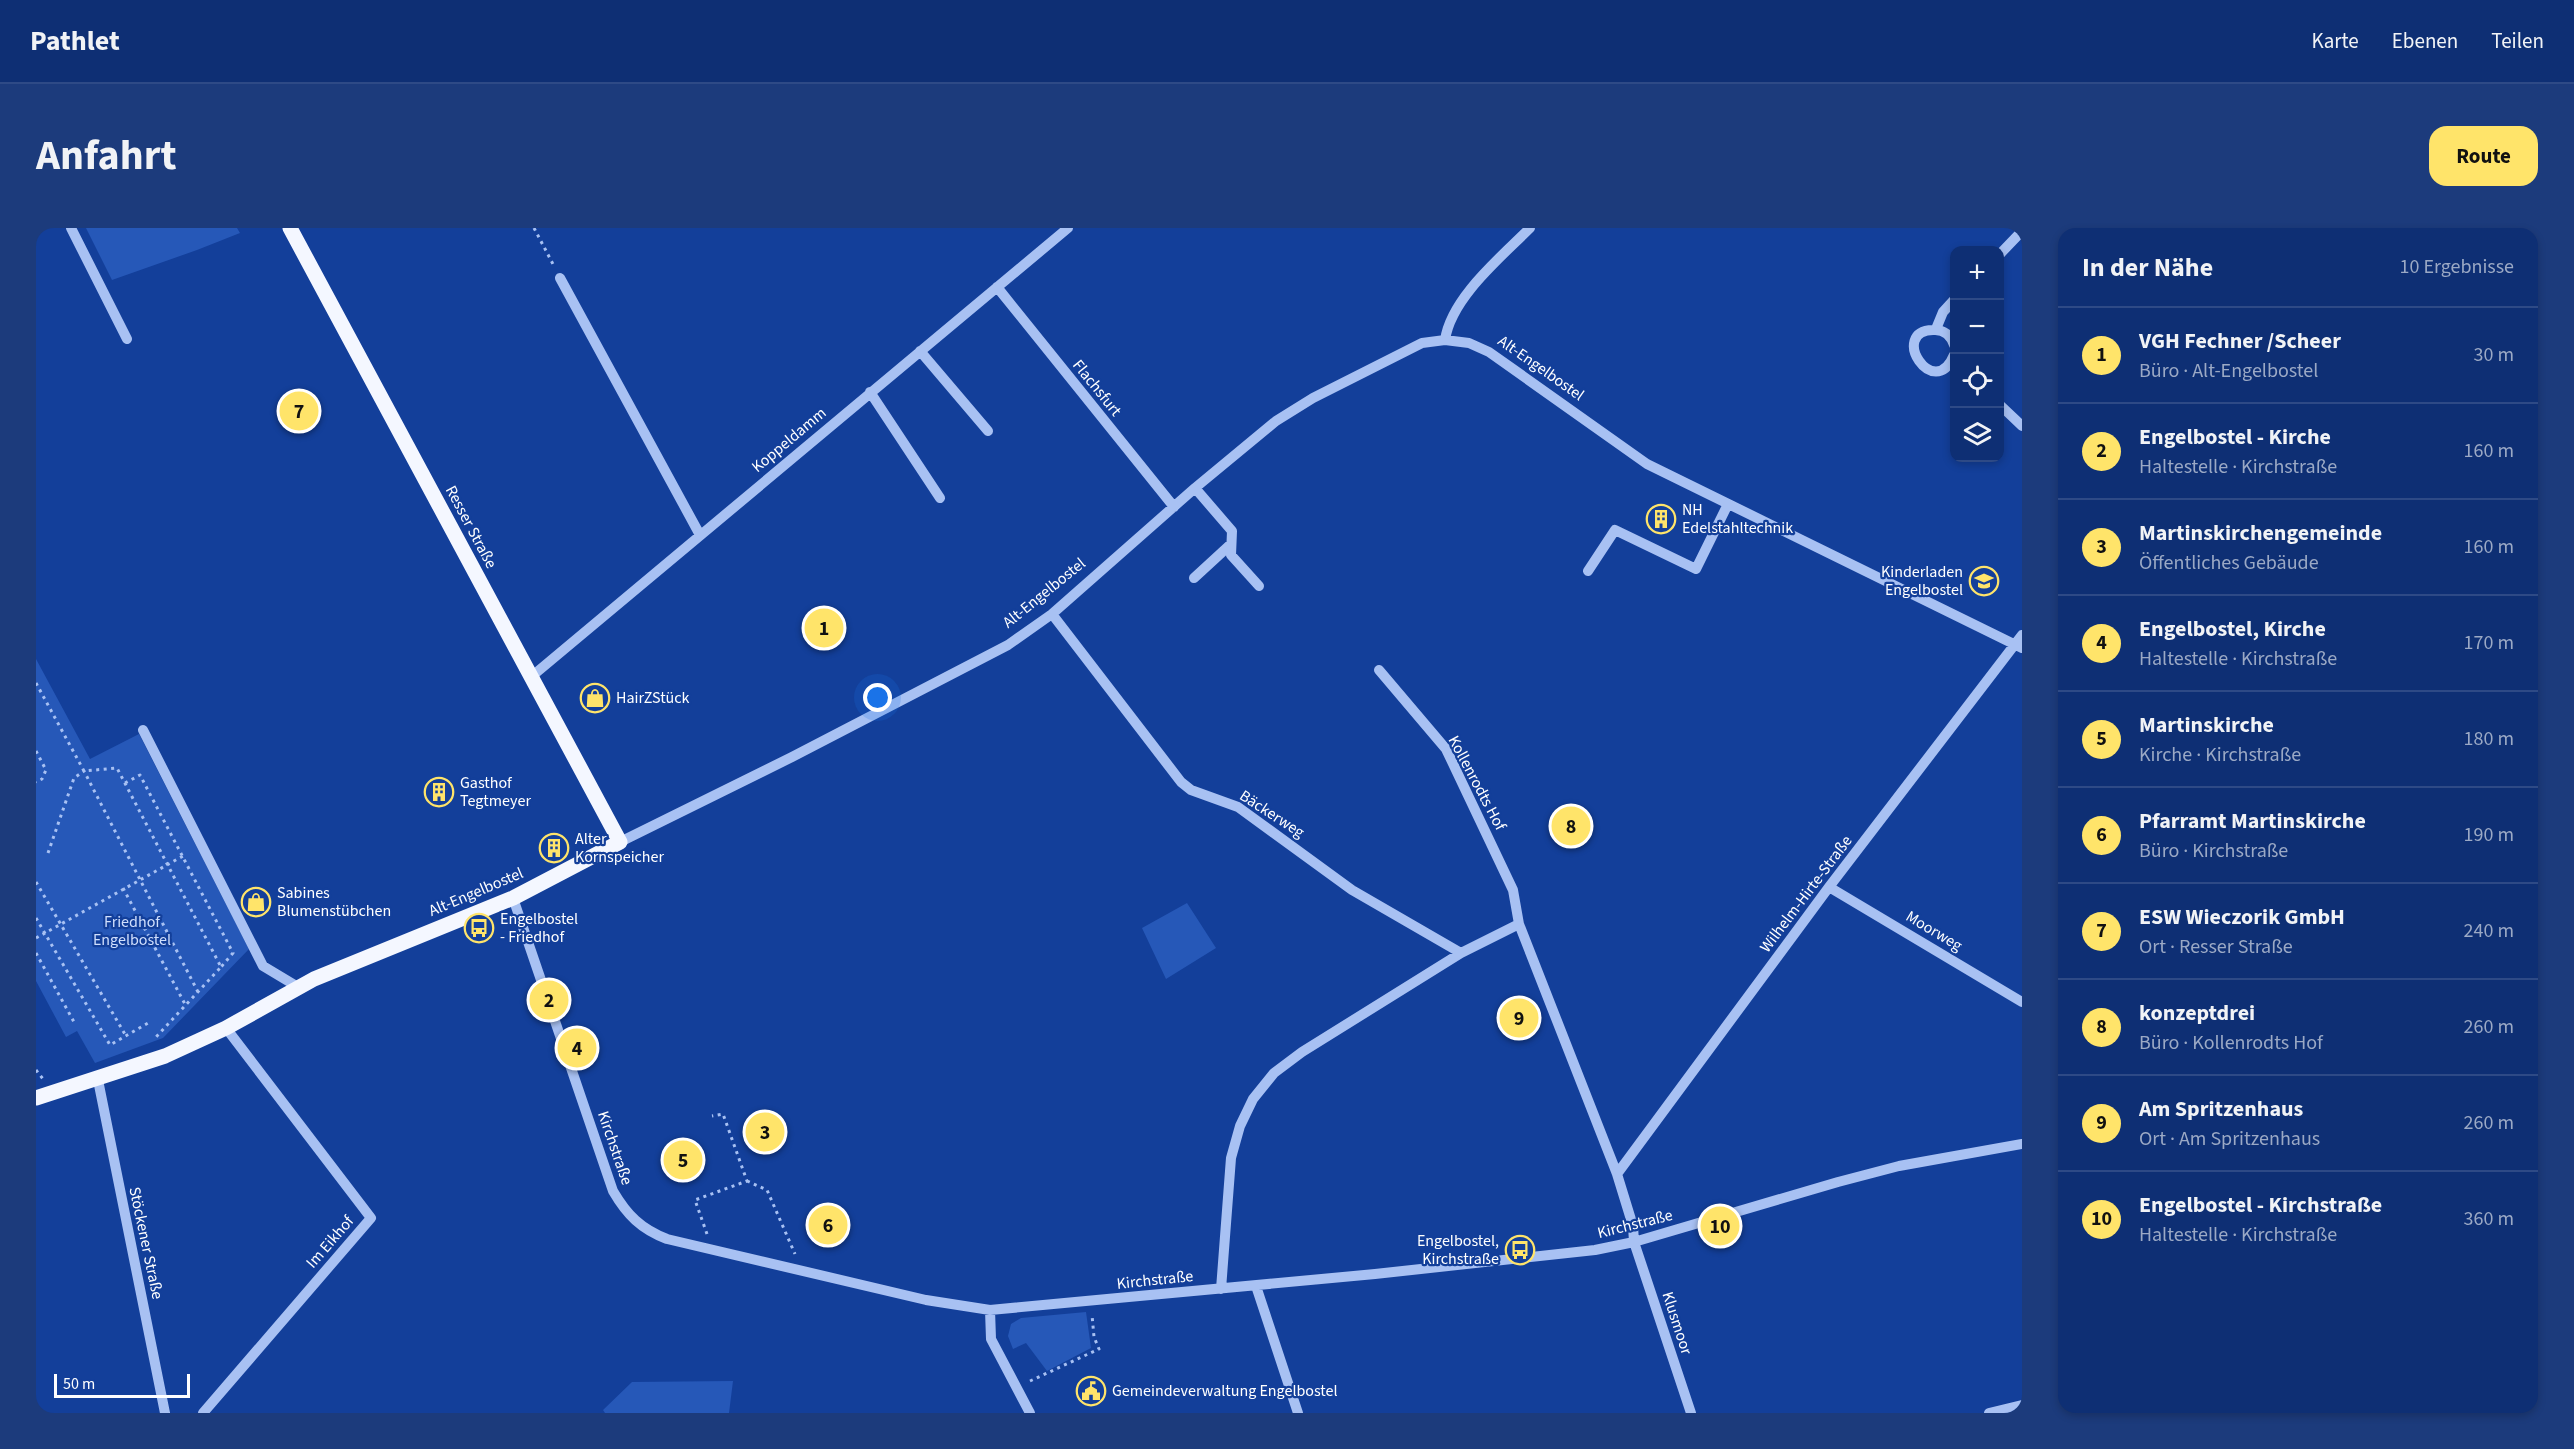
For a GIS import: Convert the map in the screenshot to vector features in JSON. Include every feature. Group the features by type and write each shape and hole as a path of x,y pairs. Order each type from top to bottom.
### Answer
{"main road":[{"name":"Resser Straße","path":"290,228 620,842"},
{"name":"Alt-Engelbostel","path":"36,1098 98,1080 165,1056 226,1028 298,987 513,898 620,842"}],"street":[{"path":"71,228 127,339"},
{"name":"Koppeldamm","path":"531,677 1068,228"},
{"path":"1445,340 1447,327 1462,299 1525,230"},
{"path":"2004,250 2022,231"},
{"path":"560,278 700,535"},
{"name":"Flachsfurt","path":"997,287 1174,507"},
{"path":"1936,329 1943,312 1950,304"},
{"path":"1950,339 1947,334 1936,329 1923,333 1915,343 1914,349 1918,362 1922,366 1935,370 1950,363"},
{"name":"Alt-Engelbostel","path":"620,842 792,758 1008,645 1052,614 1195,488 1276,421 1312,398 1422,343 1445,340 1469,343 1489,352 1647,464 2019,646"},
{"path":"920,351 988,431"},
{"path":"870,392 940,498"},
{"path":"2003,408 2022,426"},
{"path":"1195,488 1232,531 1231,555 1259,586"},
{"path":"1588,571 1615,530 1696,569 1728,504"},
{"path":"1194,578 1231,544"},
{"name":"Bäckerweg","path":"1052,614 1181,782 1191,790 1238,807 1352,890 1461,953"},
{"name":"Wilhelm-Hirte-Straße","path":"1617,1174 1829,887 2019,646 2022,634"},
{"name":"Kollenrodts Hof","path":"1379,670 1446,749 1513,890 1519,924 1617,1174"},
{"path":"143,730 263,966 298,987"},
{"name":"Moorweg","path":"1829,887 2022,1002"},
{"name":"Kirchstraße","path":"513,898 613,1191 636,1222 651,1233 667,1239 926,1300 990,1310 1256,1286 1523,1258 1634,1242 1899,1166 2022,1144"},
{"path":"1221,1289 1231,1158 1240,1126 1254,1099 1274,1073 1302,1052 1461,953 1519,924"},
{"name":"Im Eikhof","path":"203,1413 371,1218 226,1028"},
{"name":"Stöckener Straße","path":"98,1080 165,1413"},
{"name":"Klusmoor","path":"1617,1174 1633,1226 1634,1242 1691,1413"},
{"path":"1256,1286 1298,1413"},
{"path":"990,1310 991,1339 1030,1413"},
{"path":"1989,1413 2022,1405"}],"path":[{"path":"534,228 560,278"},
{"path":"36,683 198,992"},
{"path":"36,751 46,770 42,779 36,782"},
{"path":"48,853 74,778 84,771 117,768 221,967"},
{"path":"125,783 140,774 233,953 156,1037"},
{"path":"36,938 183,856"},
{"path":"36,882 126,1036"},
{"path":"123,888 186,1005"},
{"path":"36,918 110,1045 148,1023"},
{"path":"36,953 74,1022"},
{"path":"712,1116 723,1114 747,1181 767,1191 802,1271"},
{"path":"712,1250 695,1200 747,1181"},
{"path":"1017,1388 1099,1349 1094,1337 1090,1302"}],"green space":[{"path":"86,228 237,228 240,233 112,280"},
{"name":"Friedhof Engelbostel","path":"36,659 90,759 139,734 249,949 163,1038 95,1063 77,1031 66,1037 36,981"},
{"path":"1187,903 1216,948 1166,979 1142,928"},
{"path":"1086,1312 1091,1348 1047,1371 1026,1343 1013,1349 1008,1336 1011,1324 1021,1318"},
{"path":"733,1381 729,1413 605,1413 603,1410 632,1382"}],"place":[{"name":"ESW Wieczorik GmbH","path":"299,411"},
{"name":"NH Edelstahltechnik","path":"1661,519"},
{"name":"Kinderladen Engelbostel","path":"1984,581"},
{"name":"VGH Fechner /Scheer","path":"824,628"},
{"name":"HairZStück","path":"595,698"},
{"name":"Gasthof Tegtmeyer","path":"439,792"},
{"name":"konzeptdrei","path":"1571,826"},
{"name":"Alter Kornspeicher","path":"554,848"},
{"name":"Sabines Blumenstübchen","path":"256,902"},
{"name":"Engelbostel - Friedhof","path":"479,928"},
{"name":"Engelbostel - Kirche","path":"549,1000"},
{"name":"Am Spritzenhaus","path":"1519,1018"},
{"name":"Engelbostel, Kirche","path":"577,1048"},
{"name":"Martinskirchengemeinde","path":"765,1132"},
{"name":"Martinskirche","path":"683,1160"},
{"name":"Pfarramt Martinskirche","path":"828,1225"},
{"name":"Engelbostel - Kirchstraße","path":"1720,1226"},
{"name":"Engelbostel, Kirchstraße","path":"1520,1250"},
{"name":"Gemeindeverwaltung Engelbostel","path":"1091,1391"}]}
